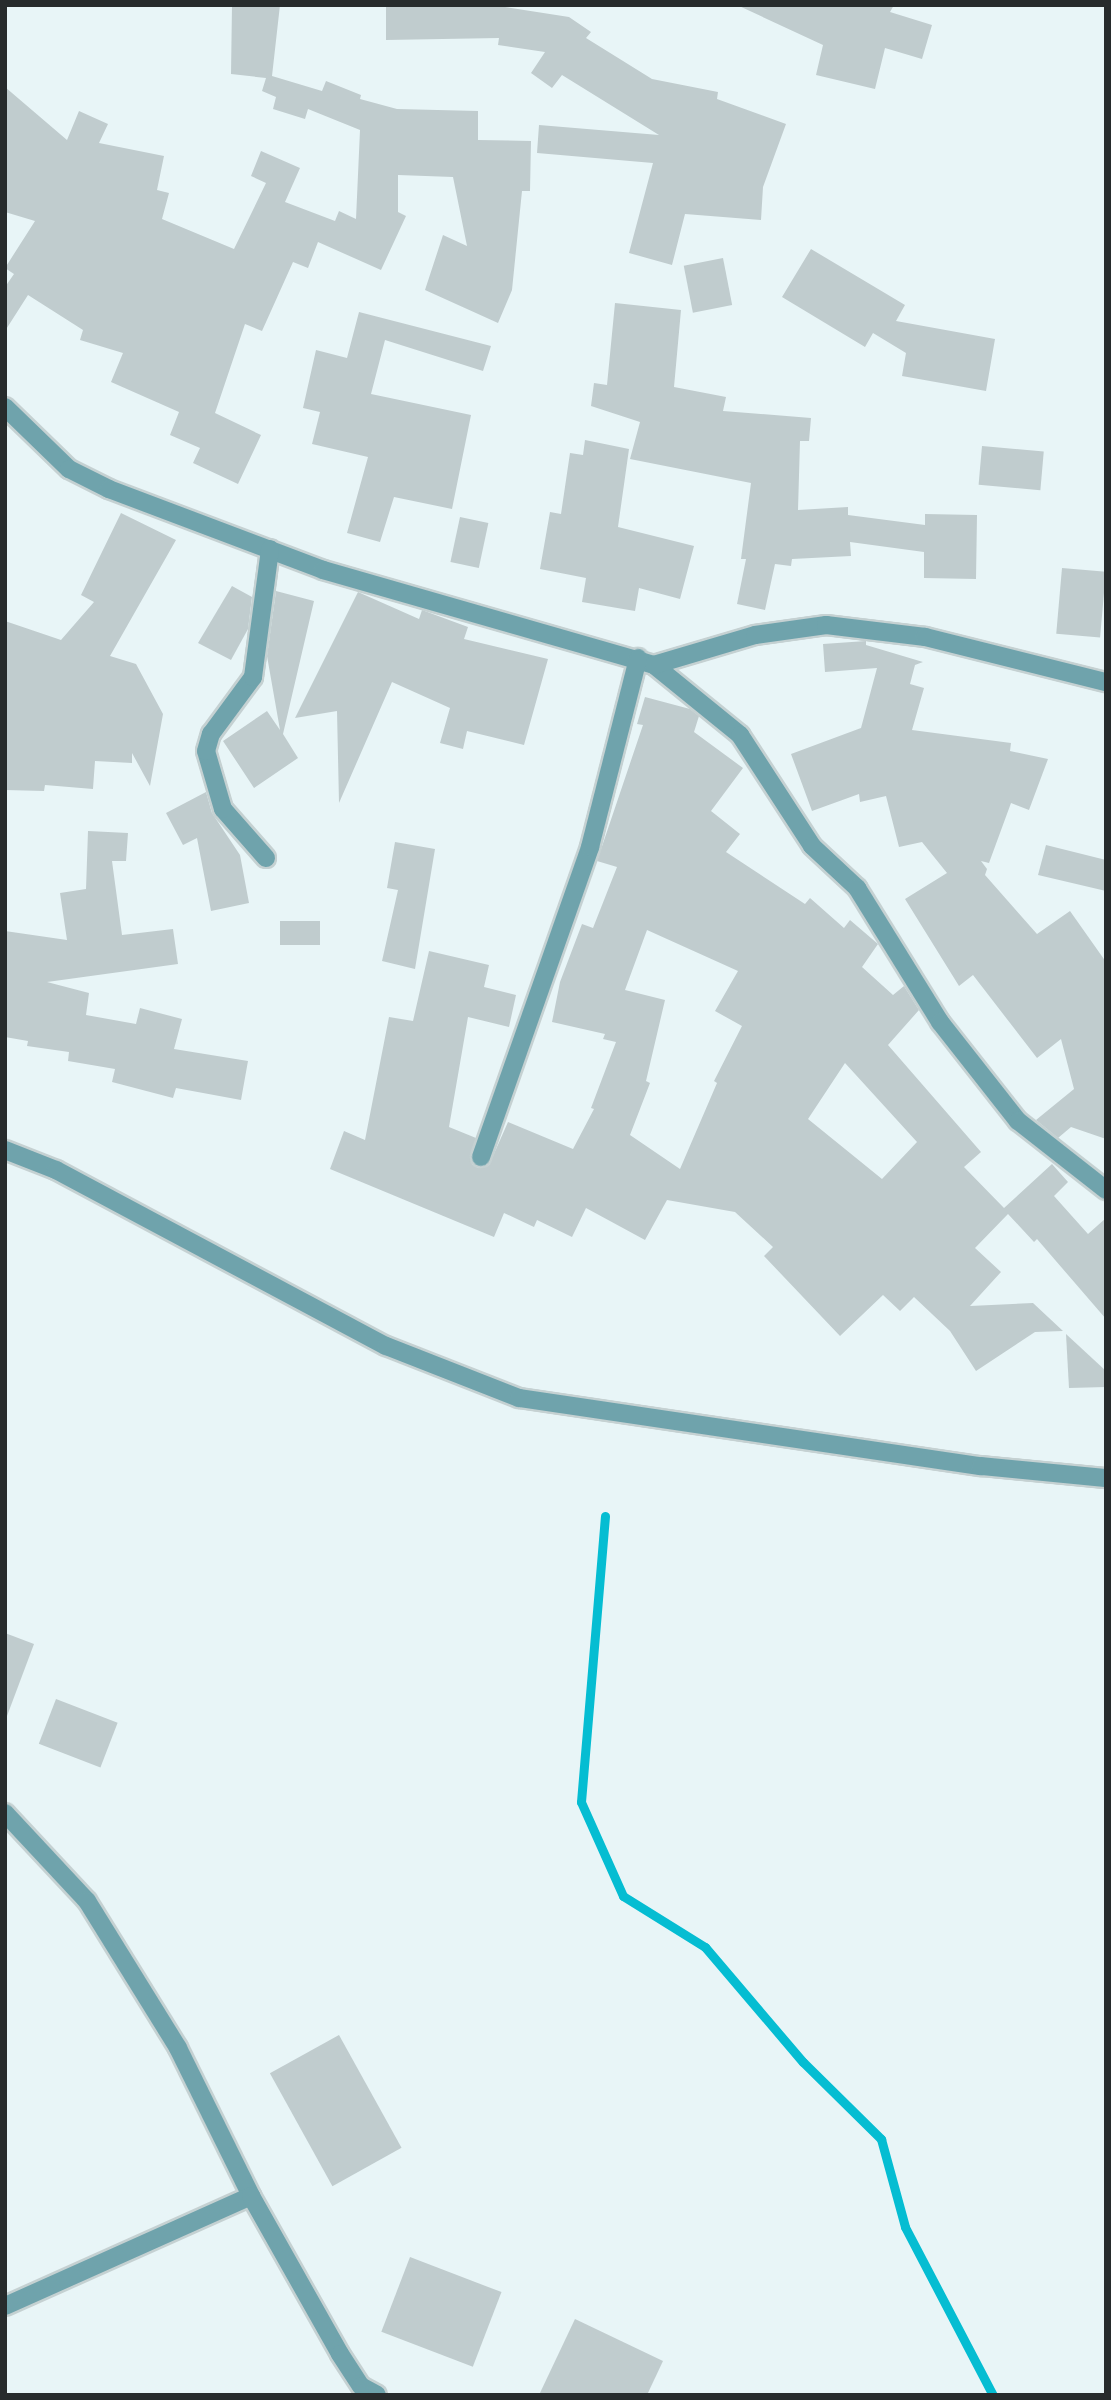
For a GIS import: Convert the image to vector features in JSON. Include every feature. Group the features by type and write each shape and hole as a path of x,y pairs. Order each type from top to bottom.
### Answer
{"street":[{"path":"5,407 69,469 270,550 323,570 646,661 740,735 812,846 856,888 940,1022 1018,1121 1106,1190"},
{"path":"266,858 223,809 206,751 211,734 253,677 270,550"},
{"path":"646,661 755,635 826,625 925,637 1106,682"},
{"path":"481,1157 590,847 646,661"},
{"path":"5,1150 56,1170 386,1346 519,1398 981,1466 1106,1478"},
{"path":"5,1813 86,1901 178,2048 251,2196 340,2354 361,2386 377,2395"},
{"path":"5,2306 251,2196"}],"building":[{"path":"232,5 280,5 272,76 322,91 326,81 361,95 360,99 397,109 478,111 478,140 531,141 530,191 522,191 512,290 498,323 425,290 443,235 467,246 453,177 398,175 398,212 406,216 381,270 318,242 308,268 293,262 262,331 245,324 215,413 261,435 238,484 193,463 200,448 170,435 179,412 111,382 123,353 80,340 83,330 28,295 5,331 5,287 14,274 5,268 35,221 5,212 5,87 67,140 79,111 108,124 99,143 164,156 157,190 169,193 162,219 234,249 266,183 251,176 261,151 300,168 285,202 335,221 339,211 356,219 360,130 308,109 305,119 273,109 276,97 262,91 266,78 231,74"},
{"path":"386,5 492,5 569,17 591,32 586,38 652,79 718,92 717,99 786,124 763,187 761,220 685,214 672,265 629,253 653,163 537,153 539,125 659,135 562,75 552,88 531,73 545,52 498,45 499,38 386,40"},
{"path":"737,5 894,5 890,12 932,25 922,59 885,48 875,89 816,75 823,45"},
{"path":"811,249 905,305 896,321 995,339 986,391 902,376 906,353 873,333 865,347 782,297"},
{"path":"723,258 732,305 693,313 684,266"},
{"path":"615,303 681,310 674,387 726,397 723,411 811,418 809,441 800,441 798,510 848,507 848,515 925,525 925,514 977,515 976,579 924,578 924,552 850,542 851,556 792,559 791,566 775,564 765,610 737,604 746,559 741,559 751,483 630,459 640,422 591,406 594,383 607,385"},
{"path":"359,312 491,346 483,371 385,340 371,394 471,415 452,509 394,497 380,542 347,533 368,457 312,444 320,412 303,408 316,350 347,358"},
{"path":"585,440 629,449 618,527 694,546 680,599 639,588 635,611 582,602 586,578 540,569 550,512 561,514 570,453 583,455"},
{"path":"982,446 1044,451 1040,490 979,485"},
{"path":"121,513 176,540 110,656 136,664 163,714 150,786 132,753 132,763 95,761 93,789 45,785 44,791 5,790 5,621 61,640 94,602 81,595"},
{"path":"460,517 488,523 479,568 450,562"},
{"path":"1062,568 1106,572 1100,638 1056,634"},
{"path":"232,586 252,597 248,629 231,660 198,643"},
{"path":"276,591 314,601 283,734 298,758 254,788 223,741 267,711 280,730 267,656"},
{"path":"358,592 419,619 422,610 468,627 464,639 548,659 524,745 467,731 463,749 440,743 450,708 392,682 339,803 337,711 295,718"},
{"path":"866,641 866,645 923,662 915,665 910,684 924,688 912,730 1011,743 1010,751 1048,759 1029,810 1011,803 989,863 981,861 987,869 985,875 1037,934 1070,911 1106,962 1106,1139 1071,1127 1058,1138 1036,1120 1074,1089 1061,1039 1037,1058 973,975 959,986 905,899 947,873 922,842 899,847 886,796 860,802 859,794 812,811 791,754 861,728 877,668 825,672 823,644"},
{"path":"645,697 690,709 699,716 694,732 743,768 711,811 740,834 726,852 805,904 810,898 844,928 850,920 878,944 862,967 893,995 904,986 919,1010 888,1045 981,1152 964,1167 1004,1208 1052,1164 1068,1182 1054,1196 1088,1234 1106,1218 1106,1319 1037,1239 1034,1242 1008,1214 975,1248 1001,1272 970,1306 1033,1303 1063,1331 1035,1332 976,1371 950,1331 914,1297 900,1311 883,1295 840,1336 764,1256 773,1247 735,1212 667,1200 645,1240 586,1208 572,1237 537,1220 534,1227 504,1213 494,1237 330,1169 344,1131 365,1140 389,1017 413,1021 429,951 489,965 484,987 516,995 509,1027 468,1017 449,1127 476,1138 472,1164 478,1168 489,1165 508,1122 573,1149 594,1109 591,1108 616,1042 603,1039 605,1034 552,1022 560,982 582,924 593,928 617,867 597,861 643,725 637,724","holes":["647,930 738,971 715,1011 742,1026 714,1081 717,1083 680,1169 630,1135 650,1083 646,1081 665,1000 625,990","845,1063 917,1142 882,1179 808,1119"]},
{"path":"206,792 212,813 240,855 249,903 211,911 197,838 183,845 166,813"},
{"path":"88,831 128,833 126,861 112,861 122,935 173,929 178,964 47,982 89,993 86,1015 136,1024 140,1008 182,1019 174,1049 248,1061 241,1100 176,1088 173,1098 112,1082 115,1069 68,1061 69,1052 27,1046 28,1041 5,1037 5,931 67,940 60,893 86,889"},
{"path":"395,842 435,849 415,969 382,961 398,890 387,888"},
{"path":"1046,845 1106,860 1106,891 1038,875"},
{"path":"280,921 320,921 320,945 280,945"},
{"path":"1066,1334 1106,1371 1106,1387 1069,1388"},
{"path":"5,1633 34,1644 7,1716 5,1715"},
{"path":"56,1699 118,1723 100,1767 39,1744"},
{"path":"339,2035 402,2148 332,2186 270,2073"},
{"path":"410,2257 501,2292 473,2367 381,2332"},
{"path":"575,2319 663,2361 647,2395 539,2395"}],"waterway":[{"path":"605,1516 581,1802 623,1896 705,1947 803,2062 881,2139 905,2227 993,2395"}]}
